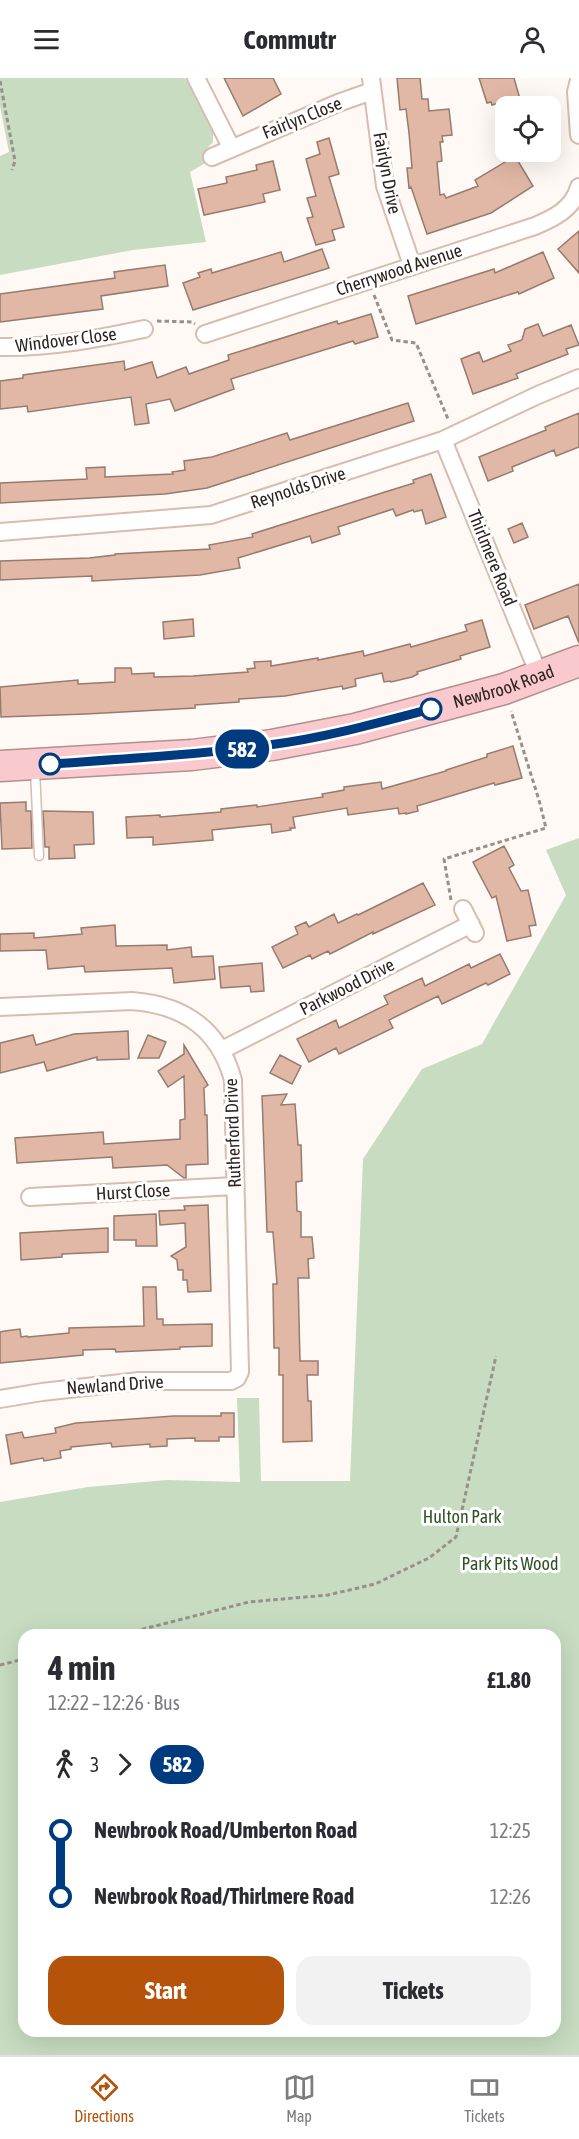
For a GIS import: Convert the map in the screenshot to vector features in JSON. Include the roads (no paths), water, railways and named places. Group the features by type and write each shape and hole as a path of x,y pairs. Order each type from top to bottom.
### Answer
{"highway":[{"name":"Newbrook Road","path":"0,766 192,755 272,745 355,729 504,689 579,661"}],"street":[{"path":"196,78 231,147"},
{"path":"579,80 576,92 579,135"},
{"name":"Fairlyn Close","path":"212,156 338,103 372,85"},
{"name":"Fairlyn Drive","path":"372,85 385,186 411,266"},
{"name":"Cherrywood Avenue","path":"205,334 535,226 555,217 569,206 579,187"},
{"name":"Windover Close","path":"0,347 60,344 135,325"},
{"name":"Reynolds Drive","path":"0,532 211,515 449,438 538,394 579,378"},
{"name":"Thirlmere Road","path":"449,438 540,676"},
{"name":"Parkwood Drive","path":"222,1050 456,932 470,922"},
{"name":"Rutherford Drive","path":"0,1007 132,1000 152,1002 172,1009 192,1020 209,1032 222,1050 233,1080 240,1372 237,1378 231,1380"},
{"name":"Hurst Close","path":"30,1196 235,1186"},
{"name":"Newland Drive","path":"0,1400 42,1392 138,1381 231,1380"}],"lane":[{"path":"35,765 39,856"}],"park label":[{"name":"Hulton Park","path":"462,1517"},
{"name":"Park Pits Wood","path":"510,1564"}]}
